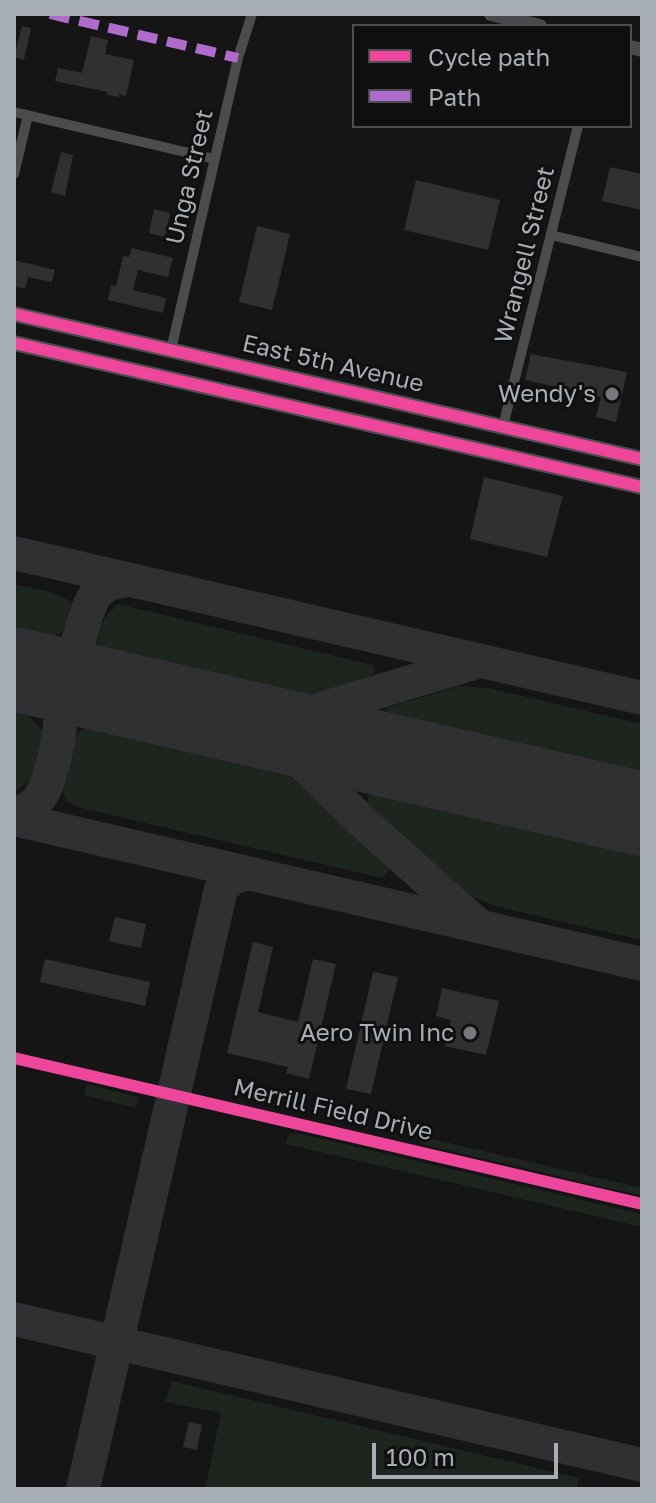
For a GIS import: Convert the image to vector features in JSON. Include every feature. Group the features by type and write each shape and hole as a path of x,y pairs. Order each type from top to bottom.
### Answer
{"highway":[{"name":"East 5th Avenue","path":"14,314 642,459"},
{"path":"14,343 642,487"}],"main road":[{"path":"491,14 532,24"}],"street":[{"name":"Unga Street","path":"171,350 238,58 252,14"},
{"path":"14,112 215,159"},
{"path":"14,174 28,115"},
{"name":"Wrangell Street","path":"503,426 578,128"},
{"path":"551,235 642,257"},
{"name":"Merrill Field Drive","path":"14,1058 642,1204"}],"shaded area":[{"path":"14,584 51,592 72,602 66,630 45,641 14,633"},
{"path":"118,604 373,665 375,672 366,680 290,699 107,655 96,640 105,617"},
{"path":"459,686 488,688 642,724 642,779 387,716 386,708"},
{"path":"14,709 26,712 44,733 35,776 14,792"},
{"path":"88,725 282,769 389,870 382,878 77,807 67,801 60,787 73,738"},
{"path":"371,790 642,852 642,940 498,907 473,897 366,804"},
{"path":"87,1084 138,1097 136,1108 84,1095"},
{"path":"297,1133 642,1214 642,1227 286,1144 289,1134"},
{"path":"419,1136 642,1188 642,1196 421,1144"},
{"path":"171,1381 579,1478 577,1489 205,1489 221,1413 166,1402"}],"building":[{"path":"22,26 31,28 24,60 14,57"},
{"path":"91,36 108,40 105,54 134,60 126,96 107,95 107,92 55,81 58,68 82,73"},
{"path":"61,152 73,155 65,196 51,192"},
{"path":"610,167 642,174 642,210 602,201"},
{"path":"416,180 500,200 488,250 404,230"},
{"path":"154,209 170,213 165,237 149,233"},
{"path":"257,226 290,234 272,310 239,302"},
{"path":"132,248 173,258 168,277 138,270 133,290 166,298 163,313 108,300 111,285 116,286 123,256 129,257"},
{"path":"14,260 55,270 52,282 28,277 25,289 14,286"},
{"path":"531,354 627,372 616,422 596,417 601,397 525,380"},
{"path":"484,477 563,496 547,557 470,539"},
{"path":"115,917 146,924 141,948 109,941"},
{"path":"253,942 273,947 258,1012 298,1022 313,959 336,964 309,1079 286,1073 288,1067 227,1053"},
{"path":"45,959 150,982 145,1006 40,982"},
{"path":"373,972 398,977 371,1094 346,1089"},
{"name":"Aero Twin Inc","path":"442,988 499,1001 486,1055 445,1046 451,1020 436,1016"},
{"path":"189,1422 202,1425 197,1450 183,1447"}],"taxiway":[{"path":"14,553 642,698"},
{"path":"29,673 54,668 69,656 96,594 110,584 132,580"},
{"path":"79,642 82,660 90,674 117,693"},
{"path":"243,722 284,720 477,662"},
{"path":"14,814 32,806 44,789 56,752 60,724 59,704 54,694 29,673"},
{"path":"242,722 281,743 366,825 477,924"},
{"path":"14,819 642,964"},
{"path":"83,1489 221,889 232,878 247,873"},
{"path":"14,1319 642,1465"}],"runway":[{"path":"14,669 642,814"}],"marked path":[{"path":"50,14 238,58"}],"cycle path":[{"path":"14,314 642,459"},
{"path":"14,343 642,487"},
{"path":"14,1058 642,1204"}],"place":[{"name":"Wendy's","path":"612,394"},
{"name":"Aero Twin Inc","path":"470,1033"}]}
